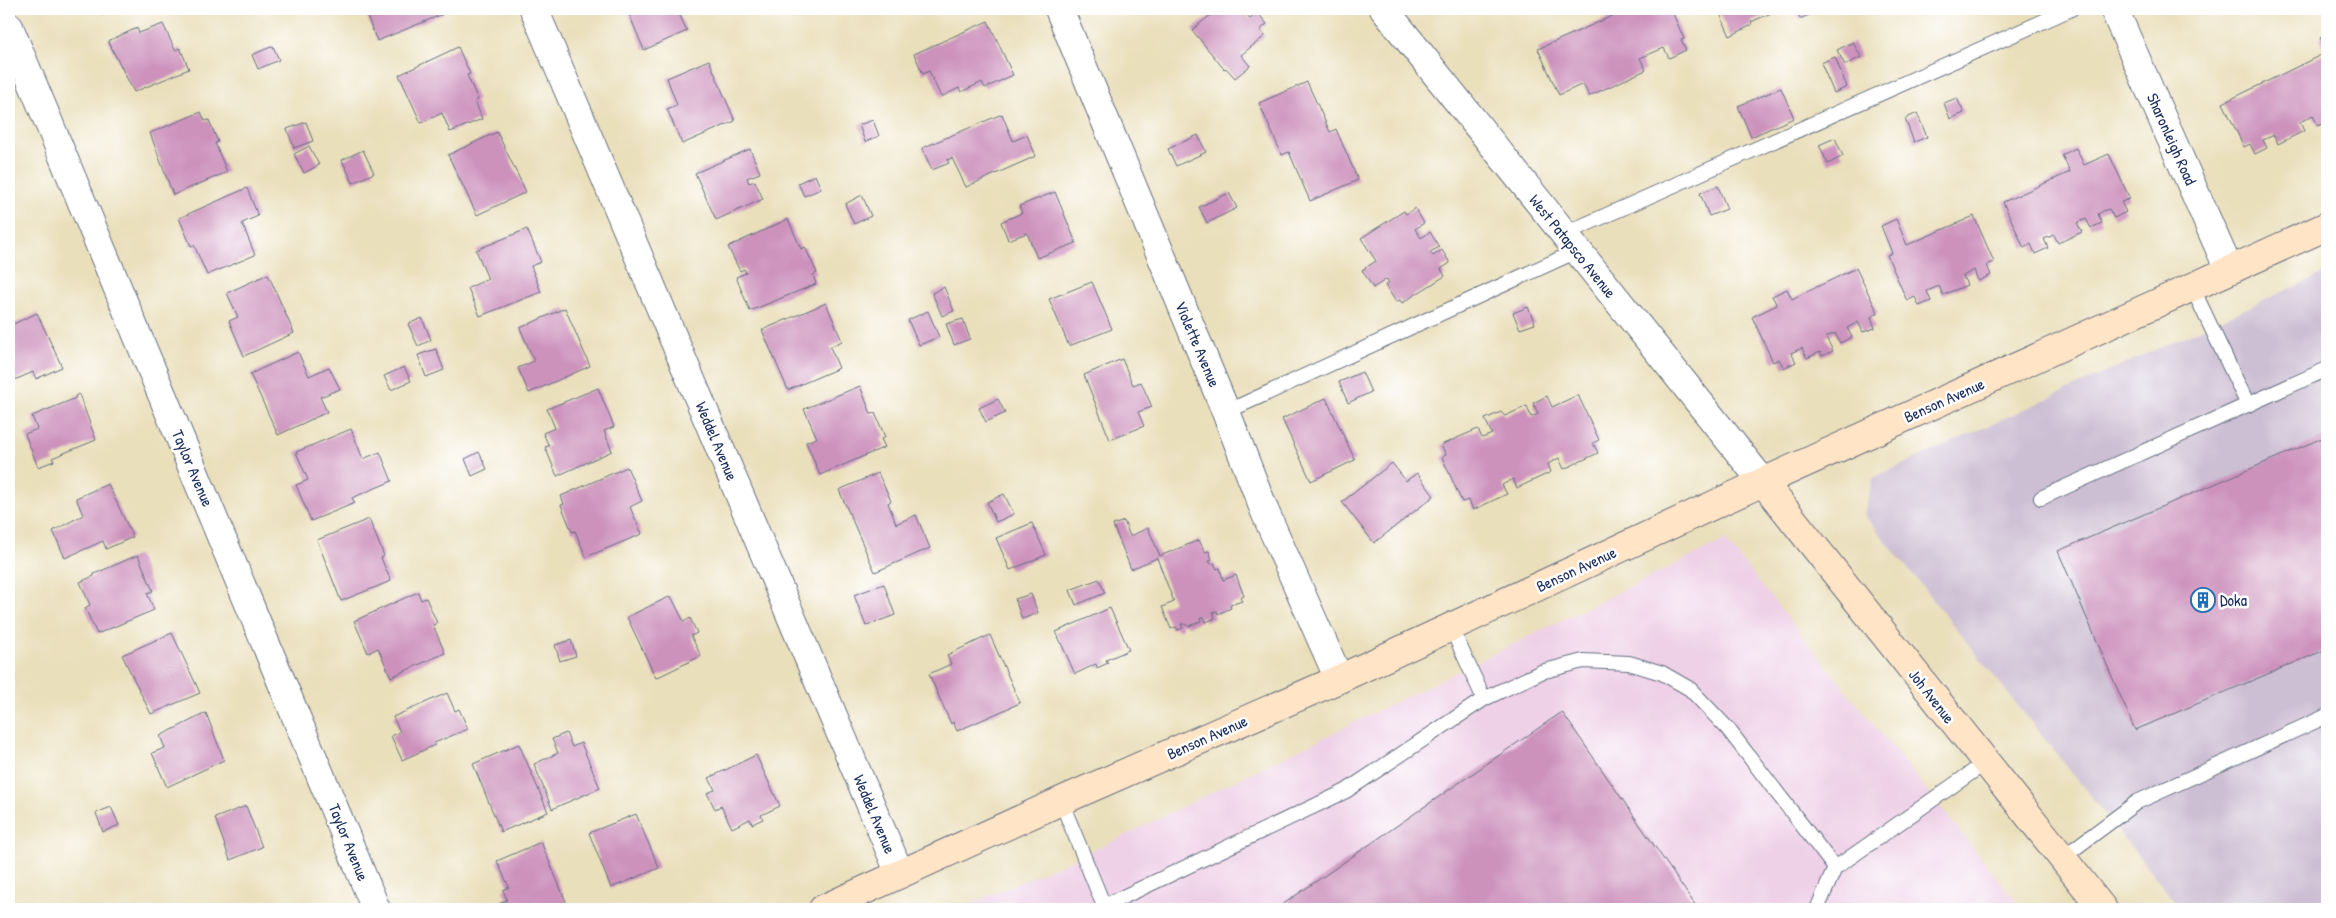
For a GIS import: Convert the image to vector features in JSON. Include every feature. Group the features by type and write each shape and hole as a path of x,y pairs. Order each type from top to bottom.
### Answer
{"street":[{"name":"Weddel Avenue","path":"534,9 900,874"},
{"name":"Violette Avenue","path":"1059,9 1226,412 1265,512 1339,679"},
{"name":"Sharonleigh Road","path":"2114,9 2230,270"},
{"name":"West Patapsco Avenue","path":"1396,12 1571,242 1763,482"},
{"name":"Taylor Avenue","path":"9,27 376,909"},
{"name":"Benson Avenue","path":"823,909 1061,801 1339,679 1763,482 2327,226"},
{"name":"Joh Avenue","path":"1763,482 2103,909"}],"lane":[{"path":"1226,412 1571,242 2071,9"},
{"path":"2192,287 2248,405"},
{"path":"2041,498 2327,370"},
{"path":"1451,627 1484,699"},
{"path":"1061,801 1101,908 1346,791 1484,699 1541,672 1583,661 1629,663 1662,673 1690,689 1728,729 1835,868"},
{"path":"2062,858 2137,802 2327,716"},
{"path":"1817,909 1835,868 1985,763"}],"shaded area":[{"path":"2327,272 2327,909 2181,909 1864,514 1873,478"},
{"path":"1725,540 2022,909 959,909 1105,845"}],"building":[{"path":"101,9 110,9 111,11 103,14"},
{"path":"364,9 441,9 443,14 377,41"},
{"path":"627,9 677,9 687,31 644,50"},
{"path":"1218,9 1251,9 1246,13 1250,19 1257,12 1267,24 1260,30 1265,36 1241,55 1250,66 1235,78 1226,68 1224,69 1192,30"},
{"path":"1628,9 1671,9 1684,39 1681,40 1686,50 1669,58 1664,48 1640,58 1646,70 1589,96 1583,84 1559,95 1538,49"},
{"path":"1718,9 1769,9 1771,13 1751,22 1752,25 1730,36"},
{"path":"1795,9 1816,9 1817,11 1800,19"},
{"path":"988,21 1013,75 985,88 982,82 961,92 959,88 941,97 929,71 923,74 914,54"},
{"path":"163,24 175,50 180,48 189,69 134,92 108,41 137,28 139,33"},
{"path":"2327,34 2327,52 2320,38"},
{"path":"1853,42 1861,57 1845,65 1837,50"},
{"path":"273,46 279,60 258,69 252,55"},
{"path":"458,47 470,74 467,75 478,100 475,101 482,119 450,132 442,113 421,123 399,75"},
{"path":"2327,52 2327,121 2318,126 2313,115 2300,122 2304,131 2278,144 2274,135 2263,140 2267,148 2255,154 2250,144 2244,147 2223,103"},
{"path":"1835,57 1847,87 1834,93 1821,63"},
{"path":"709,60 735,121 682,144 667,109 677,105 667,78"},
{"path":"1307,82 1330,132 1336,129 1358,180 1310,201 1289,152 1282,155 1259,103"},
{"path":"1781,88 1794,118 1751,137 1738,106"},
{"path":"1957,98 1964,113 1950,119 1944,103"},
{"path":"201,112 205,121 209,120 218,142 215,143 227,172 173,195 150,133"},
{"path":"1917,113 1927,137 1914,142 1905,119"},
{"path":"1002,114 1013,141 1027,135 1036,156 966,187 952,158 947,160 949,163 932,170 922,148"},
{"path":"873,120 879,136 865,142 859,125"},
{"path":"306,122 313,141 294,148 287,129"},
{"path":"497,132 526,192 477,215 448,155"},
{"path":"1198,135 1206,152 1176,166 1168,149"},
{"path":"1835,138 1843,156 1828,164 1819,145"},
{"path":"309,146 319,165 304,173 294,154"},
{"path":"2076,148 2084,165 2109,154 2130,199 2121,202 2126,212 2114,218 2109,209 2105,210 2098,214 2102,223 2091,228 2086,219 2077,223 2082,232 2058,243 2054,235 2044,239 2048,248 2035,254 2031,244 2024,248 2003,202 2070,172 2062,155"},
{"path":"750,149 760,173 747,178 749,183 755,181 763,199 716,220 695,173"},
{"path":"363,150 374,173 353,183 342,160"},
{"path":"815,175 821,189 804,196 798,183"},
{"path":"1718,186 1727,209 1709,216 1700,193"},
{"path":"247,188 258,216 242,223 255,255 207,275 194,245 191,246 179,218"},
{"path":"1055,192 1076,243 1037,258 1027,233 1008,240 1001,222 1022,213 1019,206"},
{"path":"1229,193 1237,208 1207,223 1199,207"},
{"path":"862,195 871,216 854,224 845,204"},
{"path":"9,208 15,224 9,226"},
{"path":"1415,208 1424,223 1415,229 1421,238 1430,232 1439,247 1430,252 1431,254 1433,256 1442,250 1450,263 1441,269 1445,276 1402,303 1400,300 1396,302 1385,285 1389,283 1387,279 1373,288 1362,270 1376,261 1361,238 1404,211 1406,214"},
{"path":"1974,216 1994,262 1987,265 1991,275 1978,281 1974,270 1963,276 1967,285 1943,295 1939,286 1927,291 1931,301 1919,306 1915,297 1907,301 1887,255 1892,253 1881,226 1896,219 1907,245"},
{"path":"788,219 801,249 805,247 817,273 813,275 816,284 750,311 736,277 746,273 744,269 740,271 728,247"},
{"path":"527,229 541,262 531,266 541,292 480,316 468,288 488,279 476,250"},
{"path":"1856,268 1878,313 1871,317 1875,328 1863,332 1858,322 1847,328 1852,337 1840,343 1835,333 1826,337 1833,351 1822,356 1820,352 1807,358 1802,348 1791,353 1796,362 1784,368 1779,359 1773,362 1752,317 1777,305 1772,296 1787,289 1792,299"},
{"path":"268,274 294,333 244,356 229,321 238,317 227,293"},
{"path":"1092,282 1112,329 1069,346 1049,299"},
{"path":"944,287 954,311 942,316 932,293"},
{"path":"826,303 842,341 830,347 839,368 788,390 762,330"},
{"path":"1528,307 1535,324 1520,329 1513,313"},
{"path":"565,308 590,366 529,393 518,368 534,361 520,328"},
{"path":"928,311 939,337 919,345 908,320"},
{"path":"37,313 62,367 36,379 33,372 10,382 9,326"},
{"path":"422,318 431,340 418,346 408,324"},
{"path":"963,319 970,339 954,345 946,324"},
{"path":"436,349 444,370 426,377 418,355"},
{"path":"298,352 309,376 329,367 340,389 320,397 327,412 278,435 250,374"},
{"path":"1122,359 1133,385 1141,382 1152,407 1138,412 1144,426 1110,440 1084,375"},
{"path":"404,367 411,381 391,390 384,376"},
{"path":"1362,372 1371,392 1348,403 1339,382"},
{"path":"860,386 871,414 875,413 885,437 881,439 885,447 820,475 806,442 817,438 804,409"},
{"path":"598,388 614,427 604,431 612,451 557,476 545,447 549,446 543,433 555,428 547,409"},
{"path":"79,394 96,440 52,458 54,461 38,467 25,434 37,429 32,416 76,398 75,396"},
{"path":"1578,395 1599,440 1593,443 1598,453 1564,469 1559,458 1548,464 1551,472 1517,488 1513,479 1502,485 1507,494 1473,510 1469,500 1462,502 1442,457 1446,455 1441,445 1478,429 1482,438 1492,434 1485,419 1501,412 1505,416 1527,406 1531,417 1538,414 1533,403 1547,396 1552,407"},
{"path":"1326,398 1355,460 1311,481 1282,419"},
{"path":"998,399 1005,413 986,422 979,408"},
{"path":"351,429 363,459 380,452 392,481 352,498 355,503 311,521 296,485 308,480 296,452"},
{"name":"Doka","path":"2327,436 2327,649 2135,730 2058,551"},
{"path":"479,452 487,469 472,476 465,459"},
{"path":"1392,463 1406,481 1417,473 1434,496 1374,543 1342,502"},
{"path":"627,467 642,501 630,507 642,534 586,557 575,531 572,532 561,505 564,504 561,496"},
{"path":"878,473 891,501 888,503 896,524 916,515 930,548 875,572 839,490"},
{"path":"108,484 133,537 106,549 103,541 65,558 53,531 83,515 76,498"},
{"path":"1004,494 1014,514 996,522 987,502"},
{"path":"369,519 384,556 381,558 391,581 341,601 317,540"},
{"path":"1124,521 1130,536 1148,528 1160,556 1199,540 1205,552 1209,551 1212,560 1209,561 1211,564 1214,563 1217,569 1220,568 1223,580 1236,575 1244,596 1240,598 1242,601 1230,605 1231,608 1218,614 1217,611 1213,612 1215,618 1206,622 1203,616 1200,618 1201,621 1189,626 1181,624 1183,628 1178,630 1176,627 1171,629 1162,607 1174,602 1157,558 1131,569 1113,525"},
{"path":"1032,523 1046,555 1010,570 996,538"},
{"path":"138,555 153,591 147,593 154,610 97,634 85,608 90,605 80,582"},
{"path":"1099,579 1105,593 1076,605 1070,590"},
{"path":"884,584 895,615 866,626 854,595"},
{"path":"418,592 421,600 426,598 437,623 433,625 445,653 391,677 378,648 368,653 354,621"},
{"path":"1031,594 1038,613 1022,619 1015,599"},
{"path":"671,596 684,622 690,618 697,633 691,636 701,656 656,678 627,617"},
{"path":"1110,608 1129,650 1106,660 1108,663 1097,668 1096,664 1075,674 1056,632"},
{"path":"172,633 200,693 151,714 122,655"},
{"path":"990,635 1020,703 957,731 953,722 951,724 929,674 951,664 947,655"},
{"path":"571,640 576,656 560,661 555,645"},
{"path":"447,693 455,711 459,709 468,729 434,743 435,745 402,760 391,736 400,732 393,717"},
{"path":"1562,712 1698,909 1276,909"},
{"path":"206,713 224,760 167,787 152,753 165,748 160,736"},
{"path":"566,733 572,747 581,743 600,788 552,809 534,764 558,753 552,739"},
{"path":"519,744 548,812 501,832 473,764"},
{"path":"756,755 780,806 761,815 763,819 752,824 750,819 732,828 721,806 715,809 707,793 715,790 709,778"},
{"path":"246,806 262,847 230,860 215,818"},
{"path":"111,807 119,825 103,832 96,813"},
{"path":"636,814 659,868 611,888 589,833"},
{"path":"541,842 567,904 554,909 500,909 498,904 507,900 503,890 509,887 497,861"}],"place":[{"name":"Doka","path":"2203,600"}]}
